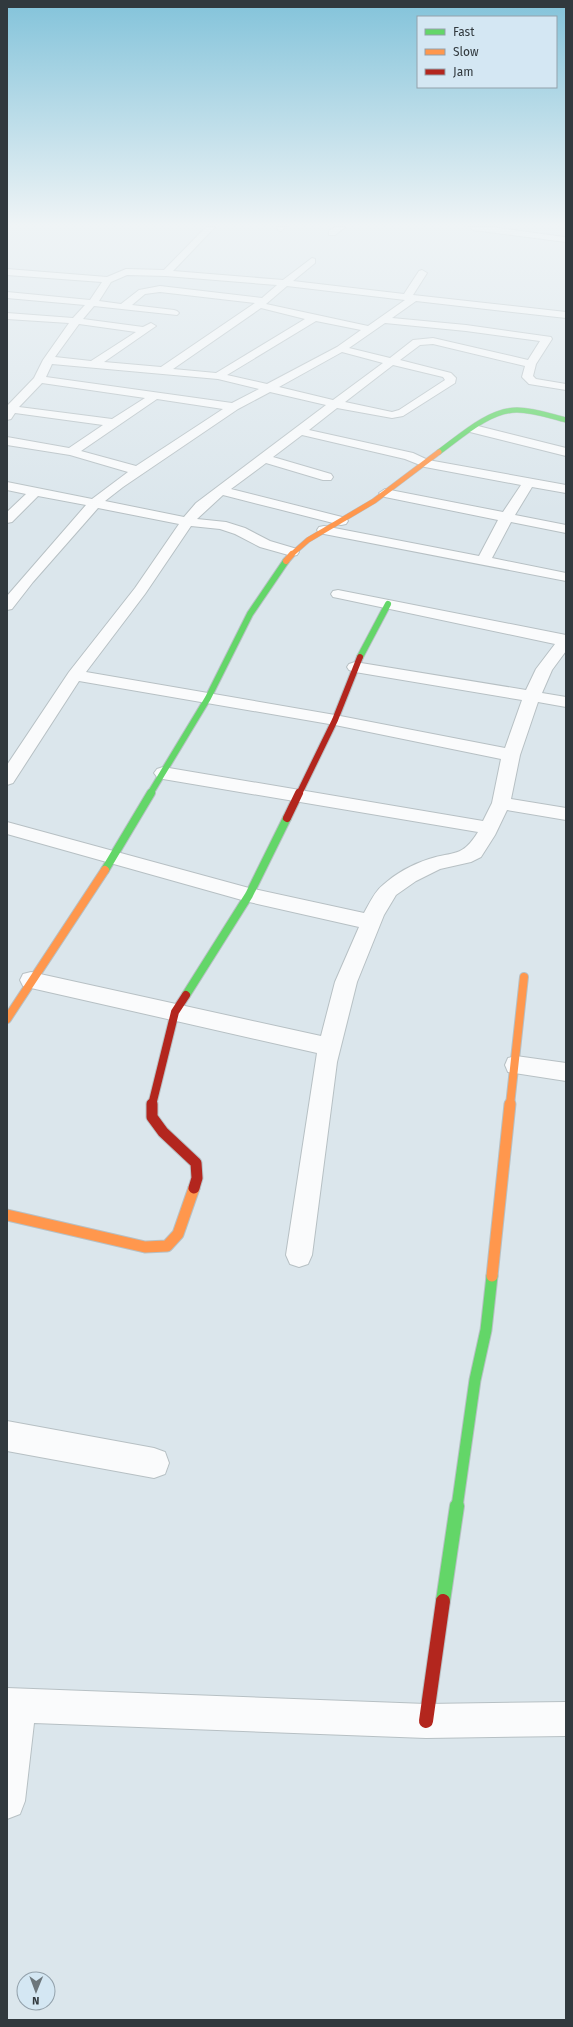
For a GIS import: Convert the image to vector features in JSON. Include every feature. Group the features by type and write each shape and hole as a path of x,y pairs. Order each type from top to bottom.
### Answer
{"street":[{"path":"8,412 39,380 48,360 76,322"},
{"path":"81,322 146,330"},
{"path":"94,364 160,322"},
{"path":"161,372 234,322"},
{"path":"218,376 308,322"},
{"path":"332,322 369,329"},
{"path":"7,606 28,579 95,503 118,484 234,407 266,388 342,349 381,322"},
{"path":"400,322 491,331 551,333"},
{"path":"491,331 496,322"},
{"path":"559,322 530,364 527,377 533,382 566,387"},
{"path":"452,346 466,328"},
{"path":"7,779 76,675 140,591 201,506 417,342 433,341 530,364"},
{"path":"48,360 161,372 218,376 335,404 384,414 398,415 451,381 451,378 447,375 342,349"},
{"path":"39,380 234,407"},
{"path":"71,452 112,423 156,395"},
{"path":"7,1019 30,980 113,858 208,698 250,614 292,552 324,530 351,516 385,493 461,436 499,413 510,410 523,410 566,420"},
{"path":"8,412 112,423"},
{"path":"474,429 566,452"},
{"path":"298,431 409,456 425,463 566,489"},
{"path":"7,441 71,452 139,471"},
{"path":"264,458 328,477"},
{"path":"483,562 506,518 529,482"},
{"path":"7,486 36,490 189,522 221,525 240,531 265,544 292,552"},
{"path":"7,519 36,490"},
{"path":"222,491 271,502 342,521"},
{"path":"385,493 566,529"},
{"path":"324,530 566,577"},
{"path":"299,1255 326,1062 346,982 371,922 389,890 409,876 434,864 464,857 474,852 489,828 501,803 511,755 532,696 544,669 565,640 338,594"},
{"path":"7,1214 145,1247 167,1246 178,1234 197,1178 196,1163 163,1132 152,1117 152,1100 175,1012 250,895 335,720 356,667 388,604"},
{"path":"356,667 566,702"},
{"path":"76,675 335,720 511,755"},
{"path":"163,773 489,828"},
{"path":"501,803 566,814"},
{"path":"7,828 250,895 371,922"},
{"path":"426,1721 474,1388 486,1330 516,1065 524,977"},
{"path":"30,980 330,1047"},
{"path":"516,1065 566,1072"},
{"path":"7,1436 154,1463"},
{"path":"7,1801 13,1706 426,1721 566,1719"}],"traffic: fast":[{"path":"439,452 474,427 503,412 511,410 525,410 566,420"},
{"path":"105,870 208,698 250,614 286,561"},
{"path":"360,657 388,604"},
{"path":"186,995 249,895 287,818"},
{"path":"443,1601 475,1380 486,1330 492,1276"}],"traffic: slow":[{"path":"286,561 292,553 308,540 362,509 439,452"},
{"path":"7,1019 105,870"},
{"path":"492,1276 524,977"},
{"path":"7,1215 145,1247 167,1246 178,1234 194,1188"}],"traffic: jam":[{"path":"287,818 335,720 360,657"},
{"path":"186,995 175,1012 152,1100 152,1117 163,1132 196,1163 197,1178 194,1188"},
{"path":"426,1721 443,1601"}]}
